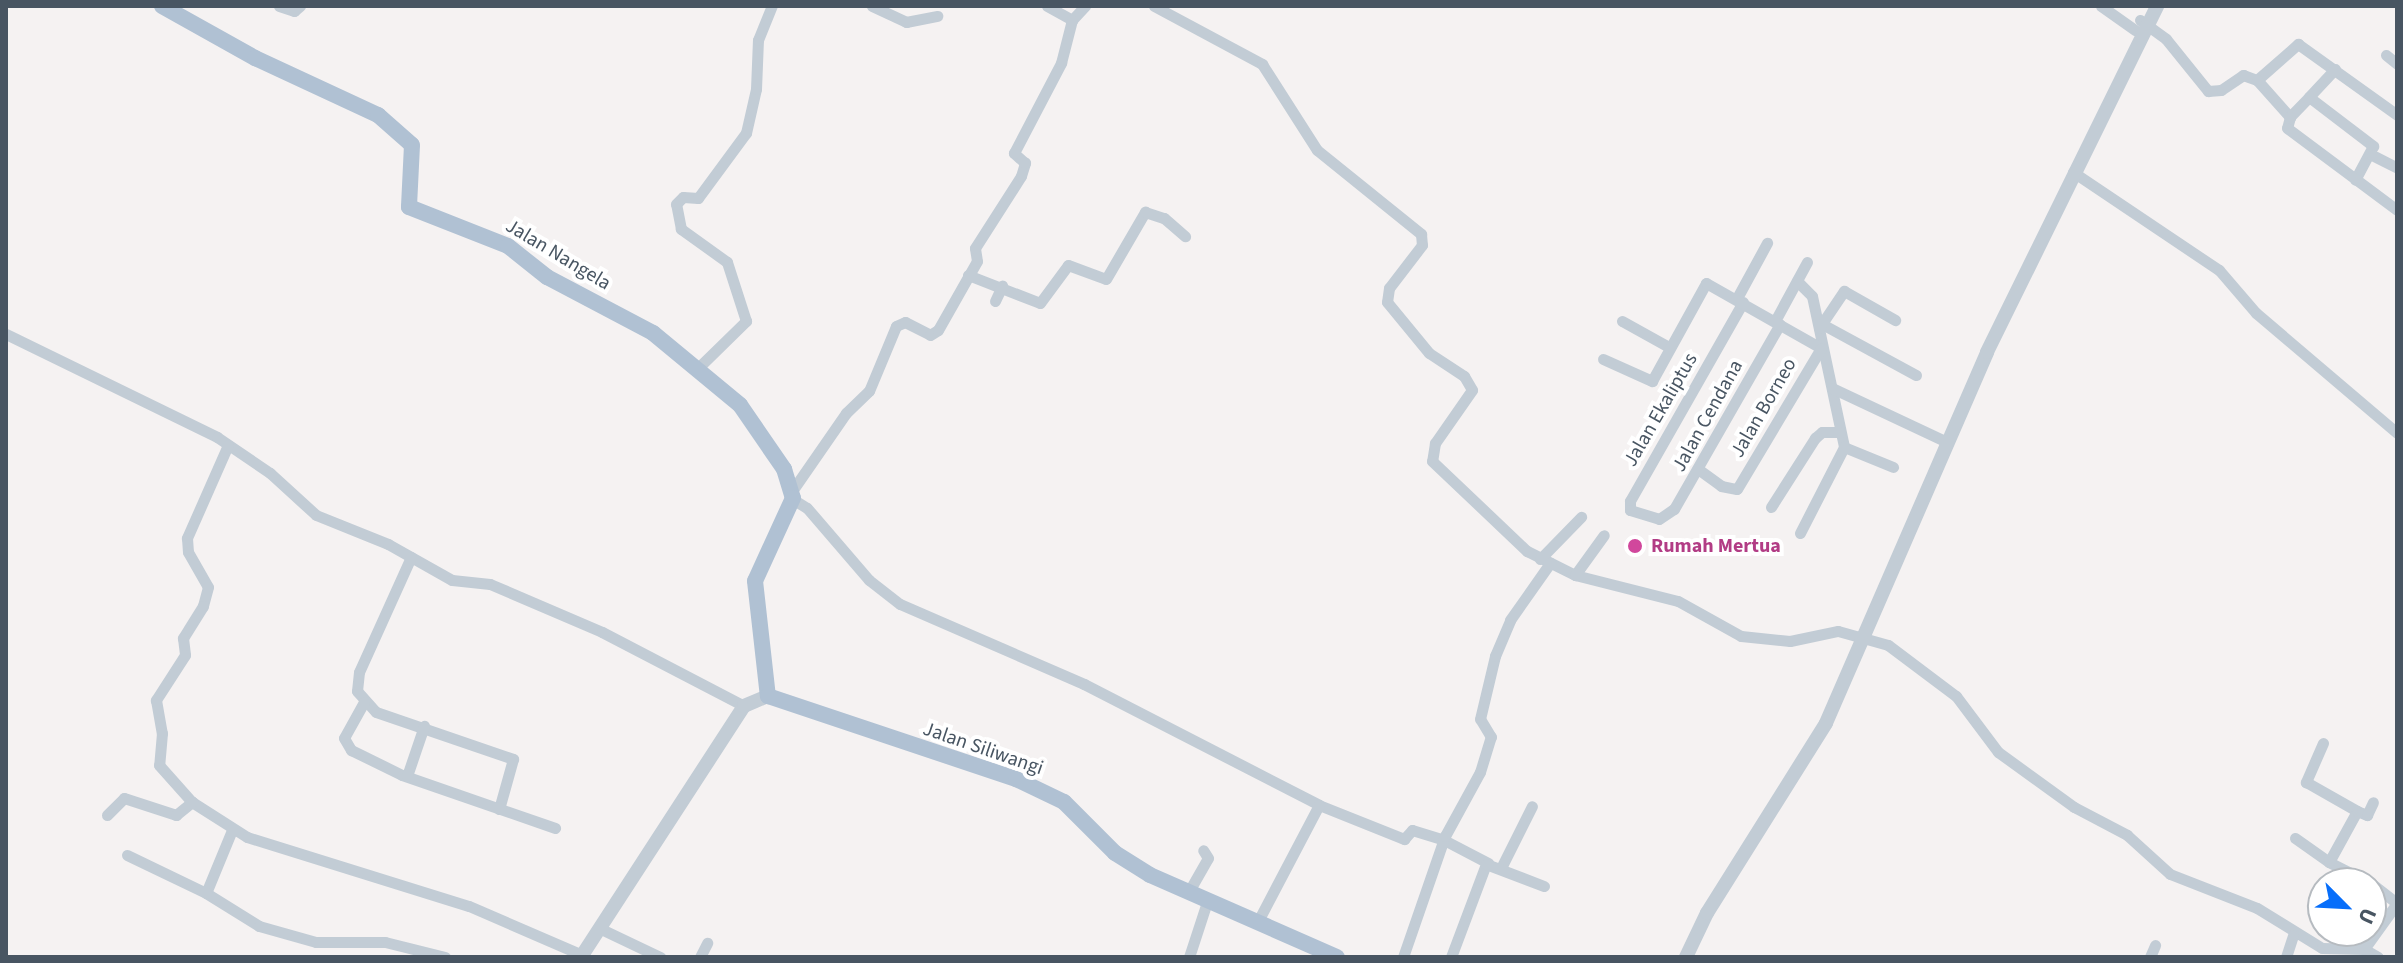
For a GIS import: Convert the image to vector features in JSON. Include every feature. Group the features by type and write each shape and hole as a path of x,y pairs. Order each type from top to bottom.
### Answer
{"main road":[{"name":"Jalan Nangela","path":"162,6 255,58 378,115 412,145 409,207 508,246 547,277 653,333 699,367 760,429 793,495"},
{"path":"768,696 755,581 793,495"},
{"name":"Jalan Siliwangi","path":"768,696 1041,790 1072,808 1127,862 1207,902 1337,957"}],"street":[{"path":"279,6 294,11 300,6"},
{"path":"699,367 746,321 727,262 681,229 676,204 683,197 698,198 746,133 756,89 758,40 772,6"},
{"path":"872,6 906,22 937,16"},
{"path":"1047,6 1072,20"},
{"path":"1085,6 1072,20 1061,63 1014,153 1025,163 1021,176 975,248 977,260 936,333 930,335 902,322 896,326 869,391 852,405 793,495 869,580 900,604 1084,684 1319,805 1404,839 1412,830 1444,840 1488,863 1544,886"},
{"path":"1154,6 1262,64 1317,150 1421,234 1422,245 1389,288 1387,302 1429,353 1464,376 1472,390 1435,443 1432,461 1545,561 1575,575 1678,601 1725,630 1761,641 1862,634 1939,680 1967,709 1989,743 2064,801 2127,835 2170,874 2257,908 2293,935 2340,952 2364,949 2378,957"},
{"path":"2101,6 2141,25 2208,91 2221,90 2243,75 2257,80 2290,117"},
{"path":"2040,233 2073,172 2148,6"},
{"path":"1683,957 1726,867 1807,740 1862,634 1943,441 2040,233 2141,25 2157,6"},
{"path":"2257,80 2298,44 2397,115"},
{"path":"2386,55 2397,64"},
{"path":"2335,69 2290,117 2287,128 2397,210"},
{"path":"2309,97 2373,146 2372,155 2355,180"},
{"path":"2372,155 2397,168"},
{"path":"2073,172 2219,270 2256,313 2397,433"},
{"path":"968,275 1040,303 1068,265 1104,280 1145,212 1164,218 1185,236"},
{"path":"1740,300 1767,243"},
{"name":"Jalan Cendana","path":"1659,519 1674,509 1698,469 1778,323 1807,262"},
{"path":"1797,281 1808,288 1821,326 1821,348 1844,447 1800,533"},
{"path":"1603,359 1647,382 1702,285 1712,283 1821,348"},
{"path":"995,301 1002,286"},
{"path":"1821,326 1844,291 1895,320"},
{"name":"Jalan Ekaliptus","path":"1659,519 1630,510 1630,501 1740,300"},
{"path":"1622,321 1667,346"},
{"path":"1821,326 1916,375"},
{"path":"6,334 228,445 316,515 411,557 452,580 490,584 544,606 744,706"},
{"name":"Jalan Borneo","path":"1698,469 1721,486 1737,489 1821,348"},
{"path":"1832,388 1943,441"},
{"path":"1771,507 1815,438 1822,432 1840,432"},
{"path":"228,445 186,545 208,583 203,606 183,638 185,655 155,705 162,733 158,762 192,802 232,830 469,906 581,956 744,706 768,696"},
{"path":"1844,447 1893,467"},
{"path":"1403,957 1444,840 1480,772 1491,737 1480,719 1495,656 1510,620 1545,561 1581,517"},
{"path":"1575,575 1604,535"},
{"path":"411,557 357,679 364,702 376,712 513,759 499,809"},
{"path":"364,702 346,731 347,745 407,776 555,828"},
{"path":"407,776 424,726"},
{"path":"2323,743 2306,782 2367,815 2373,802"},
{"path":"107,815 124,798 176,815 192,802"},
{"path":"1257,923 1319,805"},
{"path":"1501,868 1532,806"},
{"path":"2329,862 2357,811"},
{"path":"206,893 232,830"},
{"path":"2295,838 2339,867"},
{"path":"1188,893 1208,858 1203,850"},
{"path":"127,855 206,893 278,933 316,942 385,942 445,957"},
{"path":"1451,957 1488,863"},
{"path":"2387,895 2397,903 2387,917"},
{"path":"1189,957 1207,902"},
{"path":"599,928 660,957"},
{"path":"2286,957 2293,935"},
{"path":"700,957 707,943"}],"place":[{"name":"Rumah Mertua","path":"1635,546"}]}
